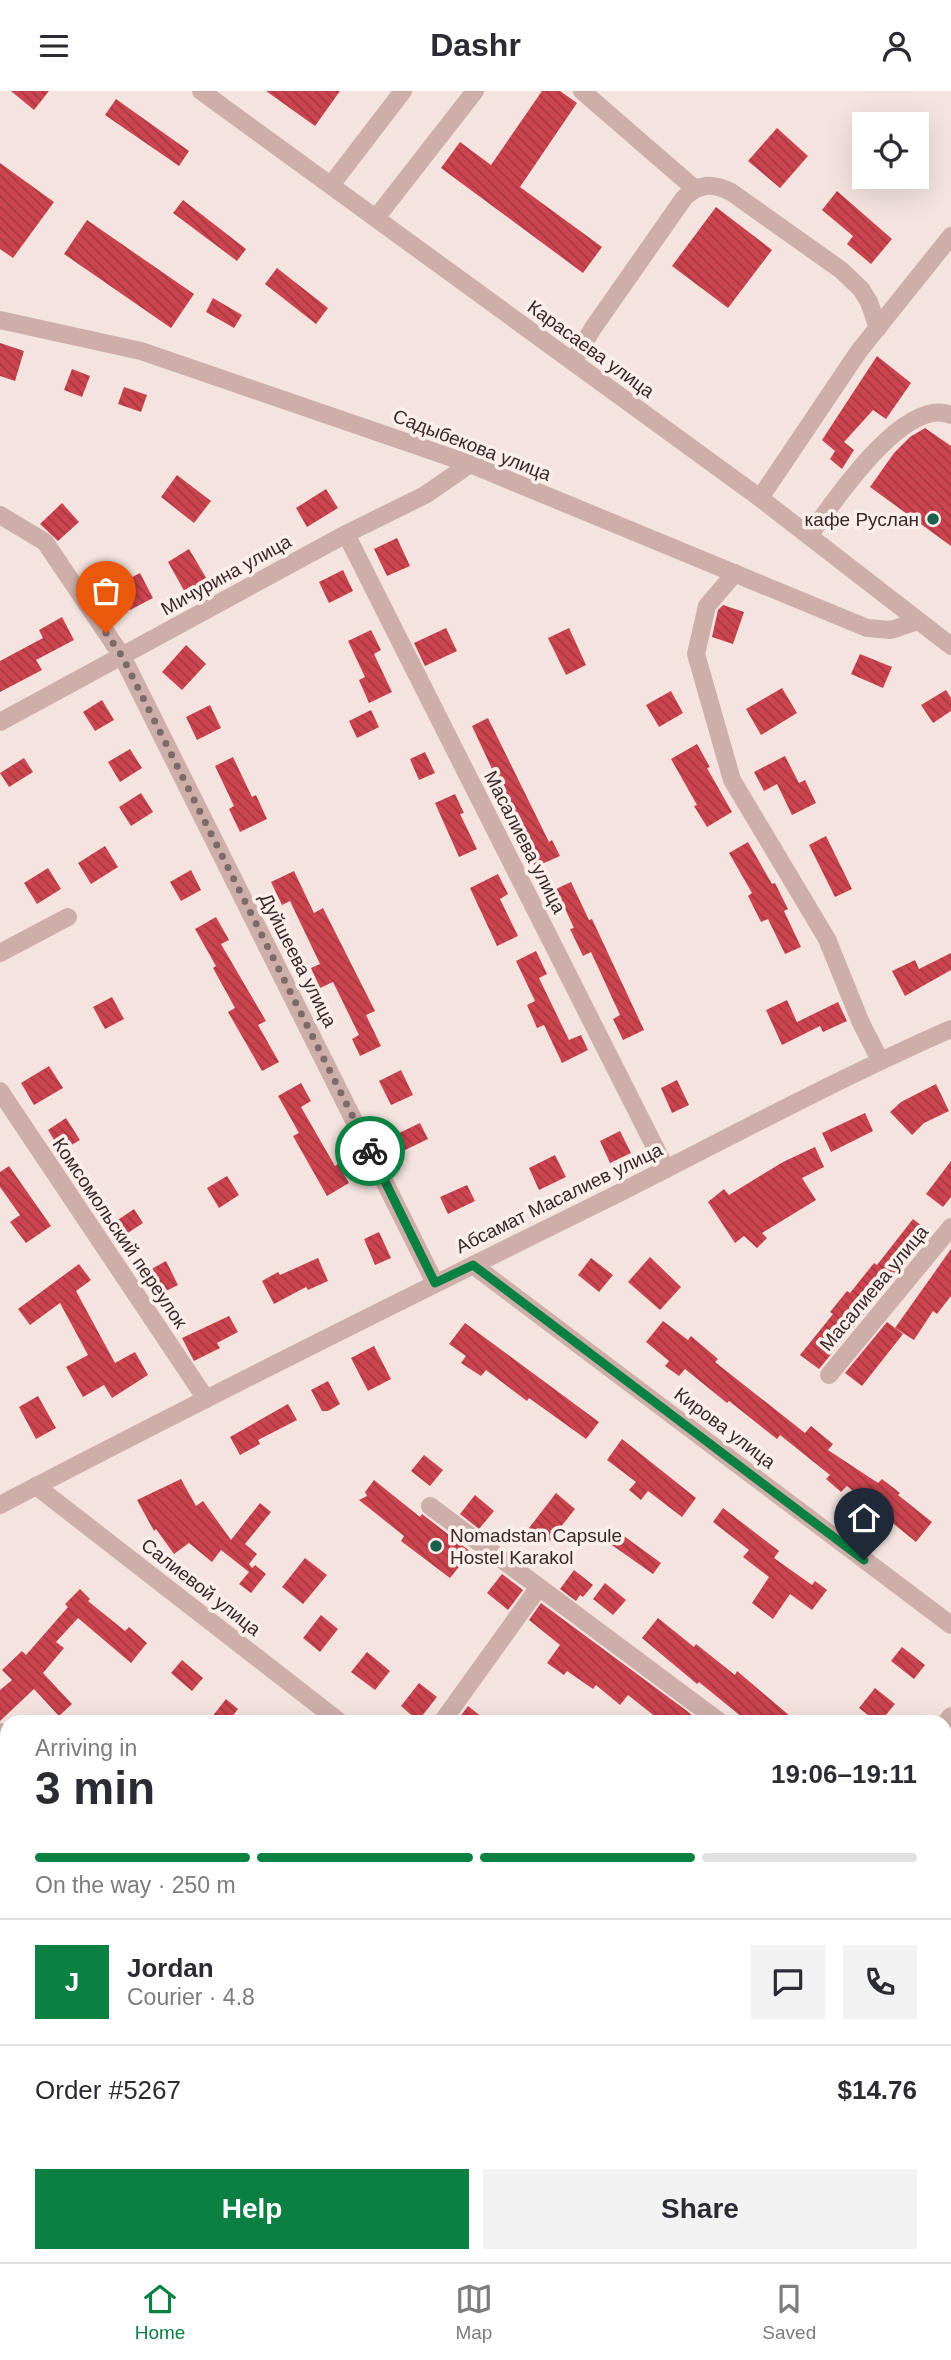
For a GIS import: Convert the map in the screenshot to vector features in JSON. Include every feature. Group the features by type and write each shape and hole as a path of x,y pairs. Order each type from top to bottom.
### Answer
{"street":[{"name":"Карасаева улица","path":"201,91 760,498 951,646"},
{"path":"331,185 403,91"},
{"path":"376,218 475,91"},
{"path":"582,91 694,188"},
{"path":"573,362 593,328 684,198 694,188 705,185 731,191 841,270 861,289 878,328"},
{"path":"760,498 859,351 951,236"},
{"name":"Садыбекова улица","path":"0,320 141,351 470,464 867,628 891,630 918,621"},
{"path":"809,536 866,460 899,431 923,415 943,412 951,415"},
{"name":"Мичурина улица","path":"0,722 346,534 425,495 470,464"},
{"name":"Дуйшеева улица","path":"0,515 45,542 122,656 435,1283"},
{"name":"Масалиева улица","path":"346,534 666,1169"},
{"path":"735,573 708,606 696,654 733,780 827,939 861,1023 880,1061"},
{"path":"0,953 68,917"},
{"name":"Абсамат Масалиев улица","path":"0,1505 435,1283 880,1061 951,1029"},
{"name":"Комсомольский переулок","path":"0,1091 206,1399"},
{"name":"Масалиева улица","path":"829,1375 951,1227"},
{"name":"Кирова улица","path":"473,1265 951,1625"},
{"name":"Салиевой улица","path":"36,1486 331,1715"},
{"path":"430,1506 711,1715"},
{"path":"447,1715 539,1587"}],"building":[{"path":"11,91 49,91 34,110"},
{"path":"266,91 340,91 315,126"},
{"path":"542,91 560,91 577,103 520,187 602,247 583,273 441,168 460,142 491,165"},
{"path":"116,99 189,151 179,166 105,115"},
{"path":"777,128 808,156 780,188 748,161"},
{"path":"0,163 54,202 13,258 0,249"},
{"path":"837,191 892,239 871,264 847,244 853,236 822,210"},
{"path":"183,200 246,249 237,261 173,213"},
{"path":"716,207 772,250 728,308 672,266"},
{"path":"87,220 194,294 171,328 64,254"},
{"path":"277,268 328,308 316,324 265,284"},
{"path":"213,298 242,315 234,328 206,312"},
{"path":"0,343 24,351 15,381 0,376"},
{"path":"877,356 911,383 886,419 873,410 844,442 854,450 842,469 830,459 835,451 822,440"},
{"path":"72,369 90,376 82,397 64,390"},
{"path":"124,387 147,395 141,412 118,404"},
{"name":"кафе Руслан","path":"925,428 951,446 951,546 870,487 894,453 910,437"},
{"path":"177,475 211,501 194,523 161,497"},
{"path":"326,489 338,508 307,527 296,508"},
{"path":"62,503 79,522 58,541 40,524"},
{"path":"397,538 410,566 387,576 374,549"},
{"path":"189,549 208,581 186,594 168,562"},
{"path":"343,570 353,591 329,603 319,582"},
{"path":"140,573 153,598 130,610 117,585"},
{"path":"723,605 744,612 733,644 712,637 718,610"},
{"path":"62,617 74,640 36,660 42,670 0,692 0,661 43,638 39,630"},
{"path":"446,628 457,651 425,666 414,643"},
{"path":"569,628 586,665 566,675 548,638"},
{"path":"371,630 381,650 374,654 392,692 369,703 359,680 365,677 348,641"},
{"path":"186,645 206,664 182,690 162,672"},
{"path":"860,654 892,667 883,688 851,674"},
{"path":"782,688 797,713 761,735 746,709"},
{"path":"946,690 951,698 951,711 933,723 921,705"},
{"path":"671,691 683,713 659,727 646,705"},
{"path":"102,700 114,720 95,731 83,712"},
{"path":"210,705 221,728 197,740 186,717"},
{"path":"371,710 379,727 357,738 349,721"},
{"path":"488,718 549,842 552,840 560,856 535,867 528,852 532,850 502,788 493,792 484,773 492,769 472,726"},
{"path":"697,744 732,812 707,827 671,759"},
{"path":"130,749 142,768 120,782 108,762"},
{"path":"425,752 435,773 419,780 410,759"},
{"path":"785,756 799,783 805,780 816,803 792,815 777,784 764,791 754,772"},
{"path":"233,757 252,797 256,795 267,819 240,832 229,809 234,806 215,766"},
{"path":"24,758 33,772 9,787 0,773"},
{"path":"141,793 153,812 131,826 119,807"},
{"path":"455,794 464,813 460,814 477,849 459,857 435,803"},
{"path":"826,836 852,889 835,897 809,845"},
{"path":"748,842 772,884 775,883 788,909 784,911 801,947 785,954 768,919 761,922 748,896 752,893 729,853"},
{"path":"105,846 118,867 91,884 78,863"},
{"path":"48,868 61,889 37,904 24,883"},
{"path":"191,870 201,890 181,901 170,882"},
{"path":"294,871 314,913 323,908 375,1011 366,1015 381,1046 360,1056 352,1039 359,1035 333,982 320,988 311,968 320,964 290,901 282,905 271,882"},
{"path":"498,874 508,894 500,899 518,936 497,946 470,888"},
{"path":"571,882 589,920 592,919 644,1030 623,1040 613,1019 620,1015 591,952 583,956 570,929 574,928 556,889"},
{"path":"216,917 229,940 221,944 266,1021 258,1025 279,1062 262,1071 228,1012 235,1008 195,929"},
{"path":"536,951 547,974 539,978 569,1040 581,1035 588,1050 562,1063 544,1025 537,1028 527,1005 535,1001 516,961"},
{"path":"951,953 951,970 905,996 892,971 915,960 919,969"},
{"path":"112,997 124,1019 105,1029 93,1007"},
{"path":"787,1000 797,1022 838,1002 847,1021 823,1032 820,1026 782,1045 766,1010"},
{"path":"49,1066 63,1088 34,1105 21,1083"},
{"path":"401,1070 413,1095 391,1105 379,1081"},
{"path":"677,1080 689,1105 672,1113 661,1088"},
{"path":"301,1083 311,1101 301,1107 335,1166 338,1164 349,1183 327,1196 293,1136 299,1133 278,1096"},
{"path":"936,1084 949,1111 924,1123 912,1135 890,1112 901,1102"},
{"path":"865,1113 873,1131 831,1152 822,1133"},
{"path":"66,1118 80,1140 61,1151 48,1130"},
{"path":"420,1123 428,1139 405,1150 397,1134"},
{"path":"620,1131 631,1153 610,1163 600,1141"},
{"path":"815,1147 824,1167 802,1178 816,1200 762,1233 767,1238 757,1248 744,1236 735,1243 708,1202 724,1189 729,1195 783,1162"},
{"path":"555,1155 566,1177 539,1190 529,1168"},
{"path":"951,1161 951,1197 943,1207 926,1194"},
{"path":"9,1166 51,1226 26,1243 10,1222 20,1215 0,1187 0,1172"},
{"path":"227,1176 239,1195 219,1208 207,1188"},
{"path":"467,1185 475,1201 448,1214 440,1197"},
{"path":"134,1209 143,1223 120,1238 112,1224"},
{"path":"913,1219 931,1233 819,1369 800,1355 833,1314 830,1312 847,1291 850,1293 874,1263 877,1265"},
{"path":"379,1232 391,1258 375,1265 364,1239"},
{"path":"951,1249 951,1296 937,1314 933,1311 914,1340 895,1328"},
{"path":"650,1257 681,1287 660,1310 628,1282"},
{"path":"318,1258 328,1281 308,1290 306,1287 274,1304 262,1281 278,1272 280,1275"},
{"path":"591,1258 613,1275 599,1292 578,1275"},
{"path":"166,1261 178,1285 158,1295 146,1272"},
{"path":"79,1264 91,1280 76,1291 115,1363 135,1352 148,1375 112,1398 104,1385 83,1397 66,1367 88,1355 60,1303 30,1325 18,1309"},
{"path":"229,1316 238,1332 217,1343 220,1348 194,1361 182,1338"},
{"path":"663,1321 688,1340 691,1336 718,1359 715,1362 805,1433 811,1426 833,1444 828,1450 878,1483 882,1479 900,1493 898,1495 932,1522 916,1542 847,1486 841,1492 826,1479 830,1475 780,1435 777,1439 685,1369 679,1376 665,1366 669,1361 646,1342"},
{"path":"887,1322 903,1334 862,1386 845,1373"},
{"path":"465,1323 599,1422 586,1439 529,1398 527,1401 486,1370 481,1376 461,1363 466,1356 449,1344"},
{"path":"374,1346 391,1379 368,1391 351,1358"},
{"path":"328,1381 340,1404 328,1411 322,1411 311,1390"},
{"path":"38,1396 56,1428 36,1439 19,1407"},
{"path":"288,1404 297,1420 258,1440 260,1444 240,1455 230,1437"},
{"path":"622,1439 696,1498 682,1517 648,1491 641,1500 629,1490 636,1482 607,1460"},
{"path":"424,1455 443,1470 430,1486 411,1471"},
{"path":"181,1479 196,1506 203,1501 231,1540 260,1503 271,1512 245,1544 257,1554 249,1564 252,1568 255,1565 266,1574 251,1593 239,1584 249,1572 221,1550 212,1562 189,1543 174,1554 156,1529 154,1531 137,1500"},
{"path":"374,1480 420,1517 422,1514 471,1552 450,1578 401,1541 404,1536 359,1500 367,1496 365,1492"},
{"path":"556,1493 575,1509 548,1543 529,1528"},
{"path":"475,1495 494,1511 479,1529 460,1514"},
{"path":"723,1508 779,1551 774,1558 812,1585 815,1581 827,1590 812,1610 790,1594 773,1619 752,1603 769,1577 743,1557 749,1550 713,1522"},
{"path":"617,1531 661,1563 653,1574 609,1543"},
{"path":"305,1558 327,1575 303,1604 282,1587"},
{"path":"574,1570 593,1585 576,1601 560,1589"},
{"path":"502,1574 523,1590 508,1610 487,1593"},
{"path":"605,1583 626,1600 613,1615 593,1599"},
{"path":"80,1589 90,1599 88,1601 125,1631 129,1627 147,1643 131,1663 78,1618 56,1642 64,1648 43,1673 72,1704 58,1715 34,1689 6,1715 0,1715 0,1690 12,1680 2,1670 22,1651 26,1655 68,1607 65,1604"},
{"path":"541,1603 692,1715 653,1715 628,1695 620,1705 596,1685 593,1689 567,1671 564,1675 547,1663 560,1645 529,1620"},
{"path":"321,1615 338,1629 320,1652 303,1638"},
{"path":"658,1618 735,1675 737,1671 789,1715 739,1715 642,1638"},
{"path":"902,1647 925,1665 914,1679 891,1661"},
{"path":"367,1652 390,1671 375,1690 351,1672"},
{"path":"182,1660 203,1678 192,1691 171,1673"},
{"path":"419,1683 437,1697 423,1715 411,1715 401,1706"},
{"path":"875,1688 895,1704 886,1715 868,1715 859,1708"},
{"path":"226,1699 238,1709 233,1715 213,1715"},
{"path":"468,1706 479,1715 461,1715"}],"way so far":[{"path":"106,633 122,656 370,1151"}],"place":[{"name":"кафе Руслан","path":"933,519"},
{"name":"Nomadstan Capsule Hostel Karakol","path":"436,1546"}],"route":[{"path":"370,1151 435,1283 473,1265 864,1560"}]}
